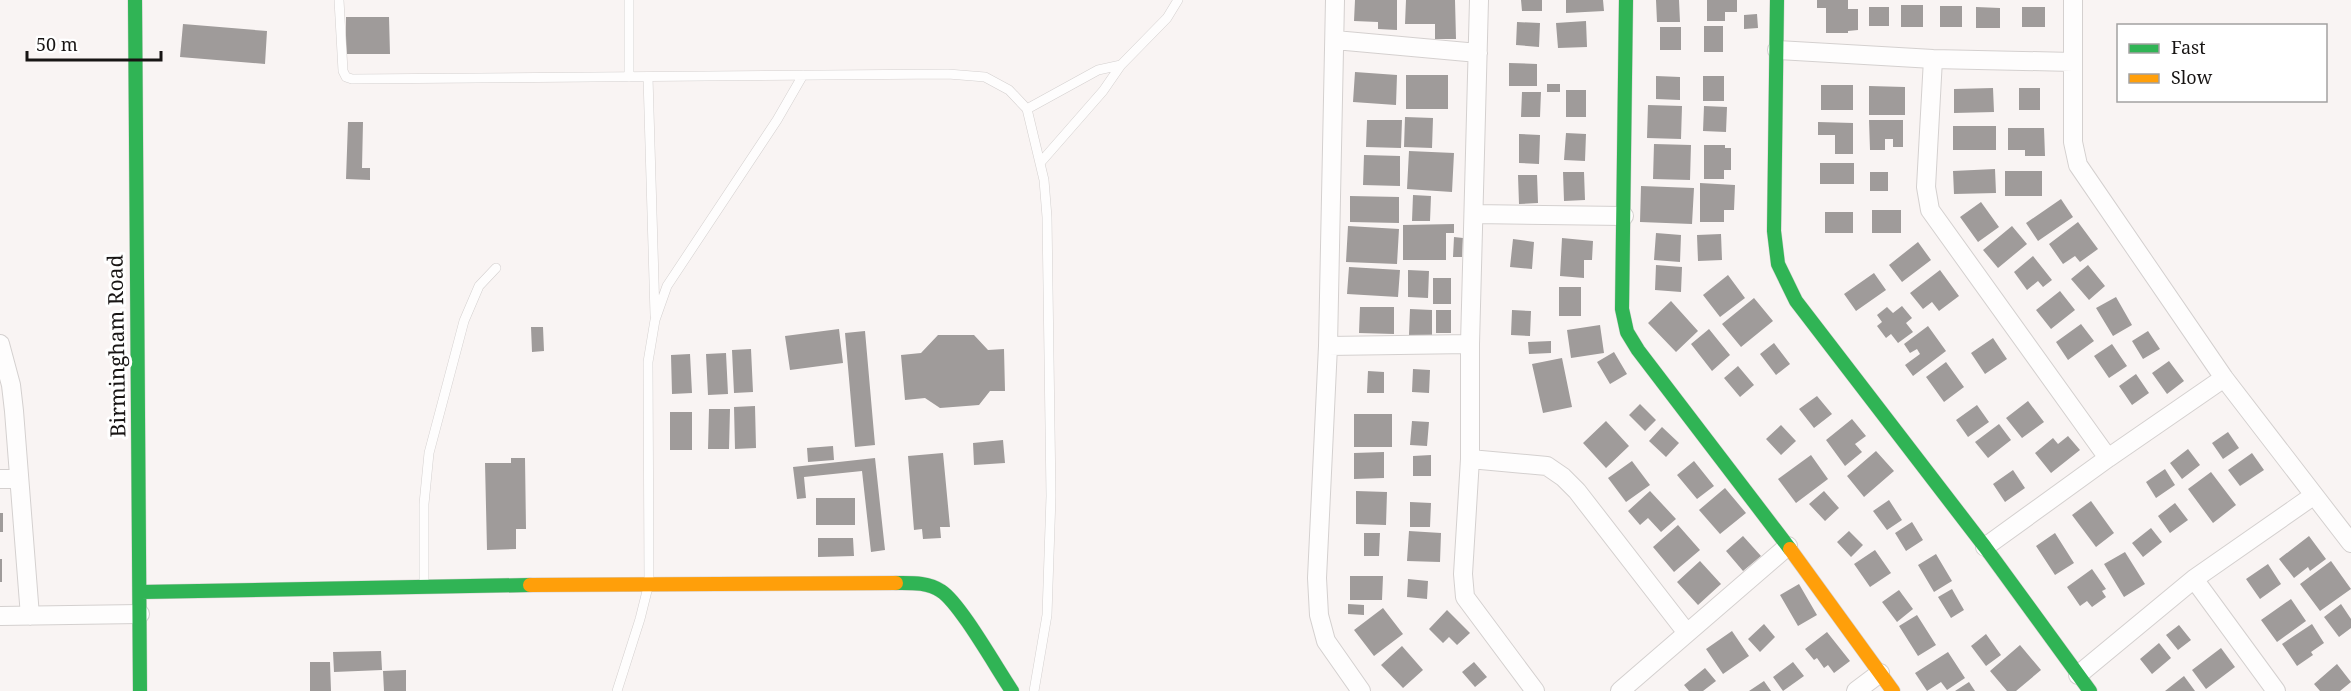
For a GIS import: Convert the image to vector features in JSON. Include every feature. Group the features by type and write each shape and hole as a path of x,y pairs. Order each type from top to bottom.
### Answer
{"street":[{"name":"Birmingham Road","path":"135,0 140,691"},
{"path":"1335,0 1328,346 1317,578 1319,615 1326,641 1361,691"},
{"path":"1479,0 1470,344 1470,459 1463,574 1465,597 1535,691"},
{"path":"1626,0 1622,309 1627,332 1638,350 1788,546 1893,691"},
{"path":"1777,0 1774,231 1778,264 1796,302 1985,547 2090,691"},
{"path":"2073,0 2073,142 2078,165 2224,378 2351,543"},
{"path":"1335,40 1478,53"},
{"path":"1777,50 1933,59 2073,62"},
{"path":"1933,59 1926,187 1930,210 2108,458"},
{"path":"1474,214 1624,216"},
{"path":"0,344 11,385 14,411 30,616"},
{"path":"1328,346 1470,344"},
{"path":"1985,547 2224,378"},
{"path":"1470,459 1547,466 1563,477 1577,491 1687,633"},
{"path":"0,479 19,479"},
{"path":"2078,675 2194,579 2313,496"},
{"path":"1620,691 1788,546"},
{"path":"2194,579 2276,691"},
{"path":"141,591 649,583 922,583 942,591 958,609 1012,691"},
{"path":"0,616 140,614"},
{"path":"1856,691 1880,673"}],"lane":[{"path":"339,0 343,71 346,77 352,79 948,74 985,77 1009,90 1027,109 1040,164 1047,217 1051,496 1047,615 1034,691"},
{"path":"629,0 629,77"},
{"path":"1040,164 1103,91 1121,65 1167,18 1178,0"},
{"path":"1027,109 1098,70 1121,65"},
{"path":"655,320 668,286 777,120 803,75"},
{"path":"617,691 649,583 648,362 655,320 648,77"},
{"path":"424,587 424,504 429,453 464,321 479,286 496,268"}],"building":[{"path":"1355,0 1397,0 1397,30 1378,29 1378,22 1354,21"},
{"path":"1406,0 1455,0 1456,39 1435,39 1435,24 1405,24"},
{"path":"1521,0 1542,0 1542,11 1522,11"},
{"path":"1566,0 1603,0 1604,11 1566,13"},
{"path":"1656,0 1679,0 1680,22 1657,22"},
{"path":"1707,0 1737,0 1737,12 1725,12 1725,21 1707,21"},
{"path":"1817,0 1848,0 1848,9 1858,9 1858,30 1848,31 1848,33 1826,33 1826,8 1817,8"},
{"path":"1901,5 1923,5 1923,27 1901,27"},
{"path":"1940,6 1962,6 1962,27 1940,27"},
{"path":"1869,7 1889,7 1889,26 1869,26"},
{"path":"1976,7 2000,8 2000,28 1976,28"},
{"path":"2022,7 2045,7 2045,27 2022,27"},
{"path":"1757,14 1758,28 1744,29 1744,15"},
{"path":"346,17 389,17 390,54 346,54"},
{"path":"1586,21 1587,47 1558,48 1556,23"},
{"path":"1517,22 1540,23 1539,47 1516,45"},
{"path":"183,24 267,31 265,64 180,57"},
{"path":"1704,26 1723,26 1723,52 1704,52"},
{"path":"1660,27 1681,27 1681,50 1660,50"},
{"path":"1509,63 1537,64 1537,86 1509,86"},
{"path":"1355,72 1397,75 1396,105 1353,102"},
{"path":"1406,75 1448,75 1448,109 1406,109"},
{"path":"1656,76 1680,77 1680,100 1656,99"},
{"path":"1703,76 1724,76 1724,101 1703,101"},
{"path":"1547,84 1560,84 1560,92 1547,92"},
{"path":"1821,85 1853,85 1853,110 1821,110"},
{"path":"1869,86 1905,87 1905,115 1869,115"},
{"path":"1993,88 1994,112 1954,113 1954,89"},
{"path":"2019,88 2040,88 2040,110 2019,110"},
{"path":"1566,90 1586,90 1586,117 1566,117"},
{"path":"1522,92 1541,92 1540,117 1521,117"},
{"path":"1648,105 1682,106 1681,139 1647,138"},
{"path":"1704,106 1727,107 1726,132 1703,131"},
{"path":"1405,117 1433,118 1432,148 1404,147"},
{"path":"1367,120 1402,120 1401,148 1366,147"},
{"path":"1869,120 1903,120 1903,147 1893,147 1893,139 1885,139 1885,150 1870,150"},
{"path":"348,122 363,122 362,168 370,168 370,180 346,179"},
{"path":"1818,122 1853,123 1853,154 1835,154 1835,135 1818,135"},
{"path":"1953,126 1996,126 1996,150 1953,150"},
{"path":"2008,128 2044,128 2045,156 2025,156 2025,150 2008,150"},
{"path":"1566,133 1586,134 1585,161 1564,160"},
{"path":"1519,134 1540,135 1539,164 1519,163"},
{"path":"1654,144 1691,145 1690,180 1653,179"},
{"path":"1704,145 1725,145 1725,148 1731,148 1731,170 1724,170 1724,179 1704,179"},
{"path":"1409,151 1454,153 1452,192 1407,189"},
{"path":"1364,155 1400,156 1400,186 1363,185"},
{"path":"1820,163 1854,163 1854,184 1820,184"},
{"path":"1995,169 1996,193 1954,194 1953,171"},
{"path":"2005,171 2042,171 2042,196 2005,196"},
{"path":"1563,172 1584,172 1585,200 1564,201"},
{"path":"1870,172 1888,172 1888,191 1870,191"},
{"path":"1518,175 1537,175 1538,203 1519,204"},
{"path":"1700,183 1735,185 1734,210 1724,210 1724,222 1700,222"},
{"path":"1641,186 1694,188 1692,224 1640,222"},
{"path":"1413,195 1431,196 1430,221 1412,221"},
{"path":"1350,196 1399,197 1399,223 1350,222"},
{"path":"2061,199 2073,217 2038,241 2026,223"},
{"path":"1981,202 1999,227 1978,242 1960,217"},
{"path":"1872,210 1901,210 1901,233 1872,233"},
{"path":"1825,212 1853,212 1853,233 1825,233"},
{"path":"2078,222 2098,249 2080,262 2075,256 2063,264 2049,244"},
{"path":"1454,224 1454,233 1446,233 1446,260 1403,260 1403,225"},
{"path":"1348,226 1399,229 1397,264 1346,262"},
{"path":"2012,226 2027,244 1998,268 1983,250"},
{"path":"1656,233 1681,235 1680,262 1654,260"},
{"path":"1721,234 1722,260 1698,261 1697,235"},
{"path":"1454,237 1463,238 1462,257 1453,257"},
{"path":"1562,238 1593,241 1592,260 1584,260 1584,278 1560,276"},
{"path":"1513,239 1534,242 1532,269 1510,267"},
{"path":"1918,242 1931,260 1902,282 1889,265"},
{"path":"2033,256 2052,280 2043,287 2038,281 2027,290 2014,272"},
{"path":"1656,265 1682,267 1681,292 1655,290"},
{"path":"2088,265 2105,286 2089,300 2071,279"},
{"path":"1349,267 1400,270 1398,297 1347,294"},
{"path":"1408,270 1429,271 1428,298 1408,297"},
{"path":"1940,270 1959,296 1939,311 1932,302 1923,309 1910,293"},
{"path":"1874,273 1886,290 1856,311 1844,294"},
{"path":"1728,275 1745,298 1720,317 1703,295"},
{"path":"1433,278 1451,278 1451,304 1433,304"},
{"path":"1559,287 1581,287 1581,316 1559,316"},
{"path":"2060,291 2075,310 2051,329 2036,310"},
{"path":"2116,297 2132,325 2113,336 2096,308"},
{"path":"1754,298 1773,321 1741,347 1722,324"},
{"path":"1671,301 1698,331 1676,352 1648,323"},
{"path":"1902,306 1912,318 1906,323 1913,332 1898,343 1891,334 1886,338 1877,326 1882,322 1877,315 1887,307 1893,313"},
{"path":"1360,307 1394,307 1394,334 1359,333"},
{"path":"1410,309 1432,310 1432,336 1409,335"},
{"path":"1436,310 1451,310 1451,333 1436,333"},
{"path":"1512,310 1531,311 1530,336 1511,335"},
{"path":"2081,324 2094,341 2068,360 2056,342"},
{"path":"1600,325 1604,353 1571,358 1567,330"},
{"path":"1928,326 1946,351 1913,376 1905,365 1920,354 1917,349 1910,353 1904,344"},
{"path":"531,327 543,327 544,351 532,352"},
{"path":"839,329 843,363 790,370 785,336"},
{"path":"1709,329 1730,355 1712,371 1691,344"},
{"path":"865,331 875,445 855,447 845,333"},
{"path":"2148,331 2160,349 2143,359 2132,341"},
{"path":"938,335 974,335 988,350 1004,349 1005,391 990,391 979,405 940,408 925,398 905,400 901,355 921,353"},
{"path":"1993,338 2007,359 1985,374 1971,353"},
{"path":"1551,341 1551,353 1529,354 1528,342"},
{"path":"1774,343 1790,364 1776,375 1760,354"},
{"path":"2112,344 2127,366 2109,378 2094,356"},
{"path":"751,349 753,392 734,393 732,350"},
{"path":"1614,352 1627,374 1610,384 1597,362"},
{"path":"726,353 728,394 708,395 706,354"},
{"path":"690,354 692,393 672,394 671,355"},
{"path":"1562,358 1572,407 1543,413 1532,364"},
{"path":"2169,361 2184,381 2167,394 2152,373"},
{"path":"1946,362 1964,387 1944,402 1926,377"},
{"path":"1738,366 1754,385 1740,397 1724,378"},
{"path":"1413,369 1430,370 1429,393 1412,392"},
{"path":"1368,371 1384,372 1384,393 1367,393"},
{"path":"2136,374 2149,393 2132,405 2119,386"},
{"path":"1817,396 1832,414 1814,428 1799,409"},
{"path":"2028,401 2044,422 2022,438 2006,418"},
{"path":"1640,404 1656,420 1645,431 1629,415"},
{"path":"1977,405 1989,422 1968,437 1956,420"},
{"path":"755,406 756,448 735,449 734,407"},
{"path":"709,409 730,409 729,449 708,449"},
{"path":"670,412 692,412 692,450 670,450"},
{"path":"1354,414 1392,414 1392,447 1354,447"},
{"path":"1852,419 1866,436 1855,444 1862,452 1845,466 1826,440"},
{"path":"1412,421 1429,422 1427,446 1410,445"},
{"path":"1606,421 1629,446 1606,468 1583,443"},
{"path":"1999,424 2011,440 1988,458 1975,442"},
{"path":"1781,425 1796,441 1781,455 1766,439"},
{"path":"1662,427 1679,443 1666,457 1649,441"},
{"path":"2228,432 2239,448 2223,459 2212,443"},
{"path":"2068,436 2080,450 2051,473 2035,453 2053,438 2058,444"},
{"path":"1003,440 1005,463 974,465 973,443"},
{"path":"833,446 834,460 808,462 807,448"},
{"path":"2188,449 2200,465 2182,479 2170,463"},
{"path":"1876,451 1894,471 1864,497 1847,476"},
{"path":"1384,452 1384,478 1354,479 1354,453"},
{"path":"943,453 950,527 940,527 941,538 923,539 922,529 914,530 908,456"},
{"path":"2252,453 2264,470 2240,486 2228,470"},
{"path":"1431,455 1431,476 1413,476 1413,456"},
{"path":"1811,455 1828,479 1796,503 1778,479"},
{"path":"511,458 525,458 526,529 516,529 516,549 487,550 485,463 511,463"},
{"path":"875,458 885,550 871,552 862,471 804,477 806,498 797,499 793,467"},
{"path":"1632,461 1650,485 1626,502 1608,478"},
{"path":"1694,461 1714,486 1697,499 1677,475"},
{"path":"2165,469 2175,485 2156,498 2146,482"},
{"path":"2013,470 2025,488 2005,502 1993,484"},
{"path":"2211,472 2236,505 2213,523 2188,489"},
{"path":"1725,488 1746,513 1720,534 1699,510"},
{"path":"1356,491 1387,492 1386,525 1356,524"},
{"path":"1650,491 1676,519 1661,532 1648,518 1640,525 1628,511"},
{"path":"1824,491 1839,508 1825,521 1809,504"},
{"path":"816,498 855,498 855,525 816,525"},
{"path":"1889,500 1902,520 1887,530 1873,511"},
{"path":"2091,501 2114,533 2096,547 2072,515"},
{"path":"1410,502 1431,503 1430,527 1410,527"},
{"path":"2175,503 2188,520 2170,533 2158,516"},
{"path":"0,513 3,513 3,532 0,532"},
{"path":"1912,522 1923,540 1906,551 1895,533"},
{"path":"1678,525 1700,550 1674,572 1653,547"},
{"path":"2151,528 2162,542 2143,557 2132,543"},
{"path":"1409,531 1441,533 1440,562 1407,561"},
{"path":"1849,531 1863,545 1851,557 1837,542"},
{"path":"1364,533 1380,533 1379,556 1364,556"},
{"path":"2055,533 2074,563 2055,575 2036,546"},
{"path":"1743,536 1761,556 1743,571 1726,551"},
{"path":"2309,536 2326,559 2310,571 2308,567 2294,578 2279,559"},
{"path":"818,538 853,538 854,556 818,557"},
{"path":"1875,550 1891,573 1870,587 1854,564"},
{"path":"2125,552 2145,584 2124,597 2104,564"},
{"path":"1936,554 1952,581 1934,592 1918,565"},
{"path":"0,559 2,559 2,582 0,582"},
{"path":"1700,561 1721,584 1698,605 1677,582"},
{"path":"2331,561 2351,589 2320,611 2300,584"},
{"path":"2268,564 2281,584 2260,599 2246,579"},
{"path":"2092,569 2106,589 2102,591 2106,597 2092,607 2087,601 2080,606 2067,587"},
{"path":"1350,576 1383,576 1382,600 1350,600"},
{"path":"1408,579 1428,581 1427,599 1407,597"},
{"path":"1799,584 1817,615 1798,626 1780,595"},
{"path":"1952,589 1964,610 1951,618 1938,597"},
{"path":"1899,590 1913,609 1897,622 1882,602"},
{"path":"2291,599 2306,621 2277,642 2261,620"},
{"path":"1348,604 1364,605 1364,615 1348,614"},
{"path":"2341,604 2351,619 2351,628 2339,637 2324,617"},
{"path":"1383,608 1403,634 1374,656 1354,630"},
{"path":"1447,610 1470,633 1457,645 1449,637 1443,643 1429,629"},
{"path":"1917,615 1936,645 1918,656 1899,626"},
{"path":"1764,624 1775,637 1760,652 1748,639"},
{"path":"2312,624 2324,643 2311,652 2313,655 2297,666 2282,644"},
{"path":"2179,625 2191,640 2178,650 2166,635"},
{"path":"1732,631 1749,656 1723,674 1706,649"},
{"path":"1827,632 1850,661 1834,673 1828,665 1824,668 1817,658 1814,660 1805,649"},
{"path":"1986,634 2001,655 1986,666 1971,646"},
{"path":"2159,643 2171,658 2152,674 2140,659"},
{"path":"2020,645 2041,670 2016,691 2007,691 1990,671"},
{"path":"1402,646 1423,670 1403,688 1381,665"},
{"path":"2221,648 2235,667 2206,689 2192,670"},
{"path":"381,651 382,670 334,672 333,652"},
{"path":"1948,652 1965,678 1947,690 1941,682 1927,691 1915,673"},
{"path":"310,662 330,662 331,691 310,691"},
{"path":"1474,662 1487,677 1475,687 1462,672"},
{"path":"1793,662 1804,676 1783,691 1773,677"},
{"path":"2337,664 2351,682 2340,691 2320,691 2314,684"},
{"path":"1705,668 1716,681 1703,691 1689,691 1684,685"},
{"path":"406,670 406,691 384,691 383,671"},
{"path":"2184,676 2195,691 2165,691"},
{"path":"1764,681 1771,691 1749,691"},
{"path":"1969,682 1975,691 1955,691"}],"traffic: fast":[{"path":"135,0 140,691"},
{"path":"1626,0 1622,309 1627,332 1638,350 1790,549"},
{"path":"1777,0 1774,231 1778,264 1796,301 1985,547 2090,691"},
{"path":"896,583 931,586 949,598 968,622 1012,691"},
{"path":"141,592 530,585"}],"traffic: slow":[{"path":"1790,549 1893,691"},
{"path":"530,585 896,583"}]}
